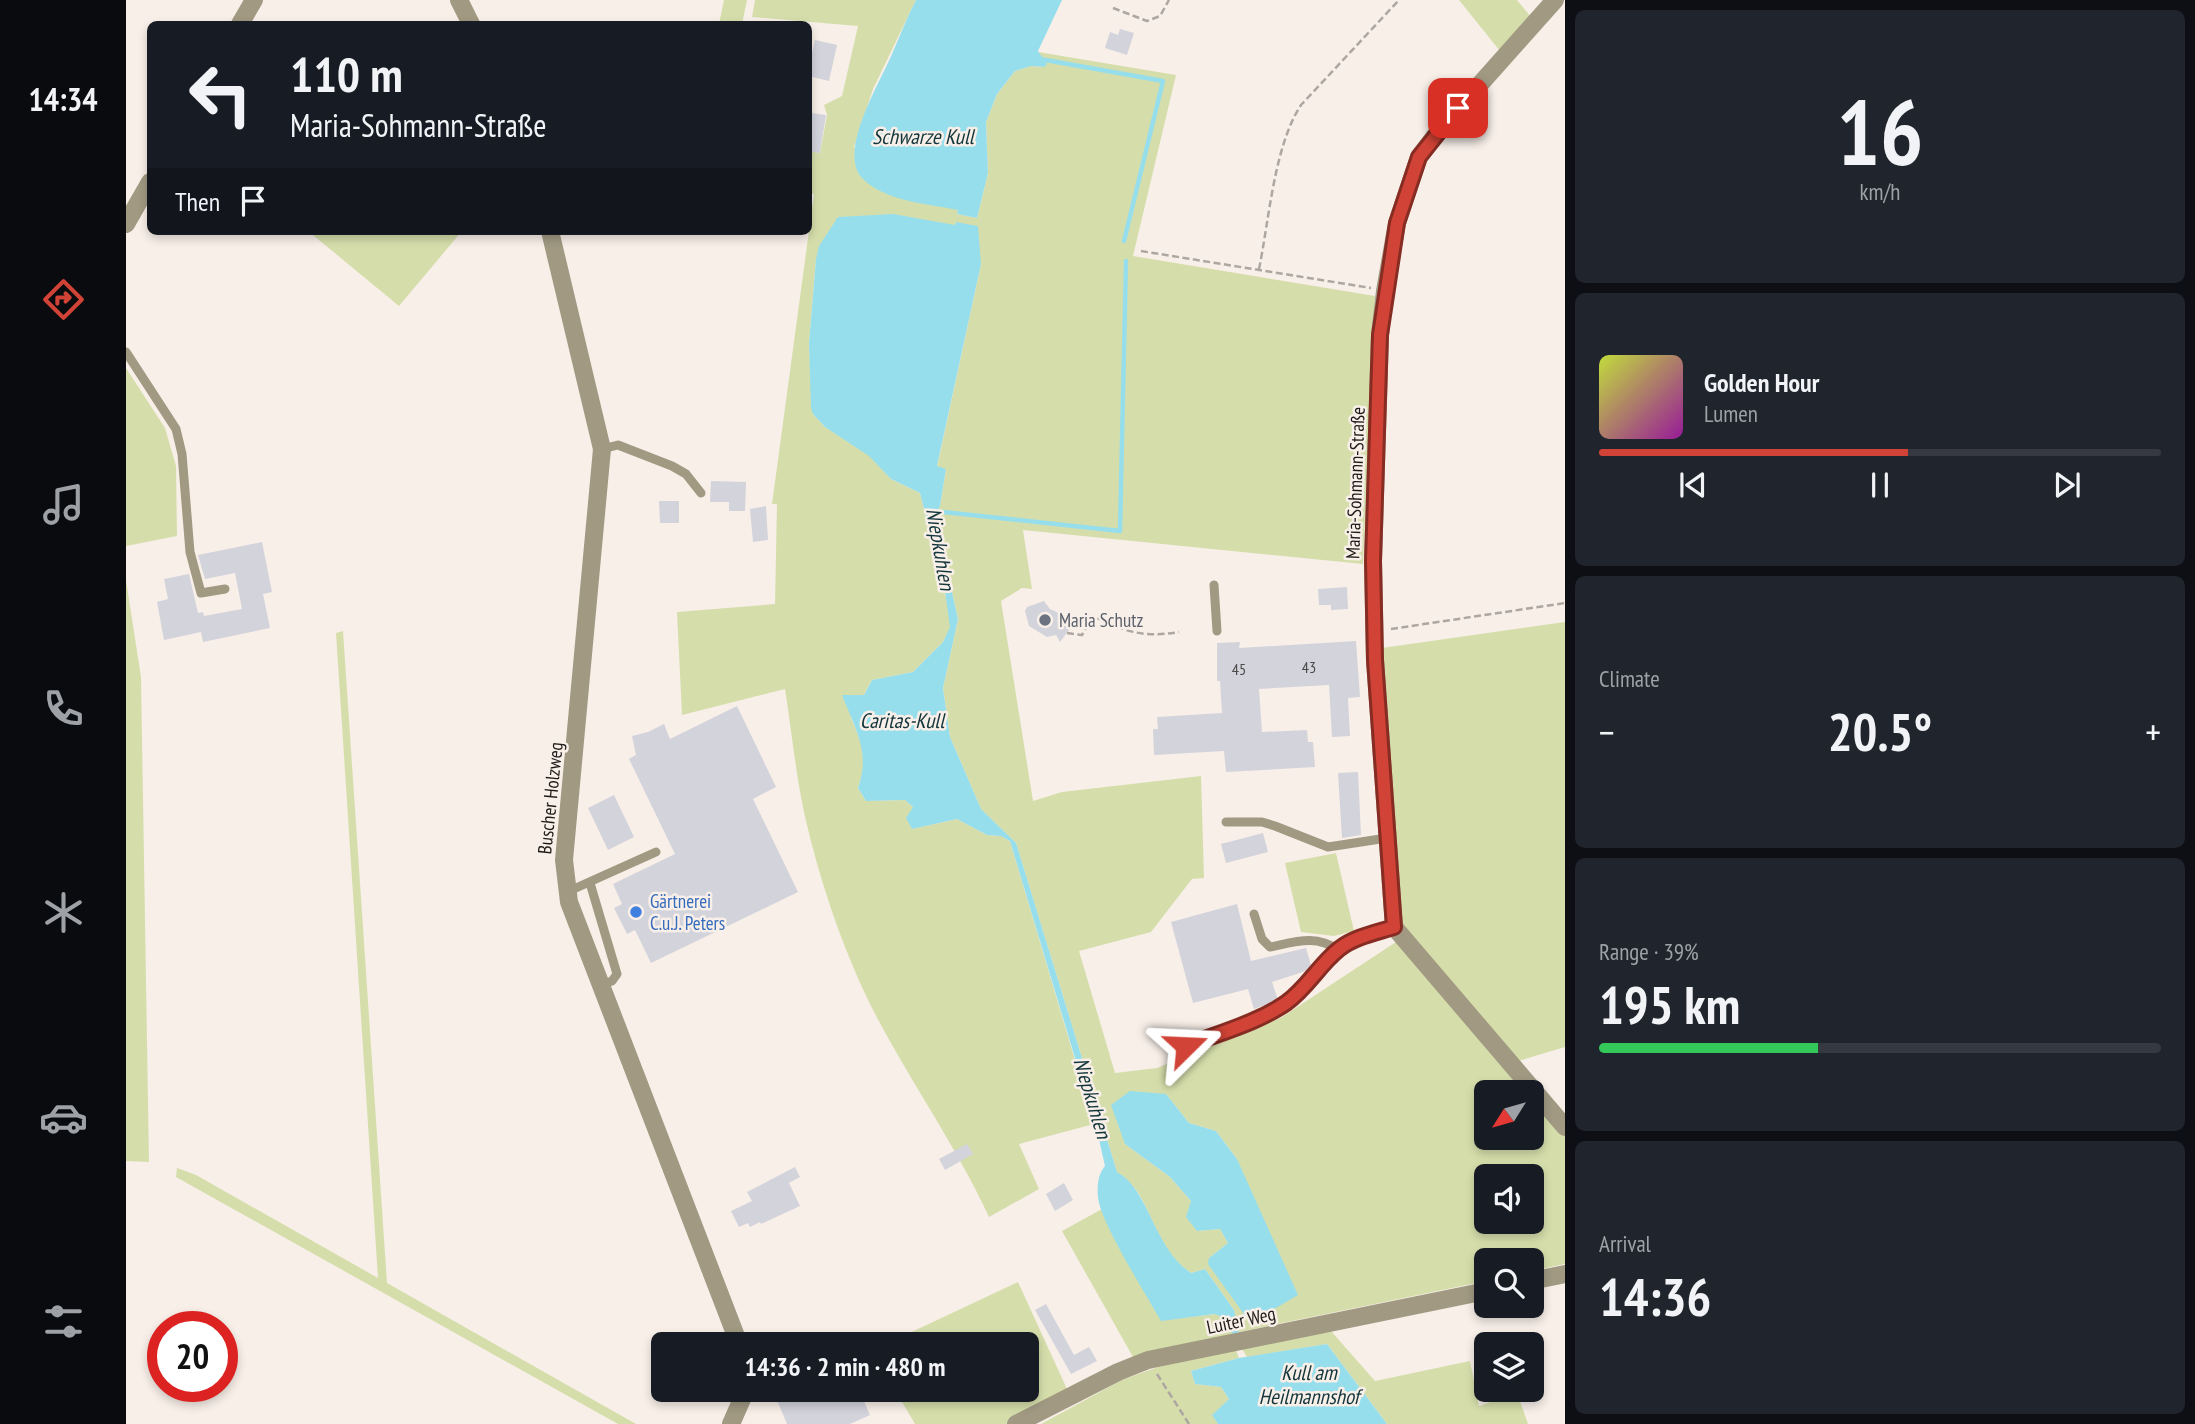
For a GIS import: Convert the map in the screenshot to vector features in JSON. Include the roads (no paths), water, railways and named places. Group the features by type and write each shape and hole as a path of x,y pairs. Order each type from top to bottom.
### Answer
{"street":[{"path":"242,21 254,0"},
{"path":"459,0 470,21"},
{"name":"Maria-Sohmann-Straße","path":"1394,927 1374,631 1373,561 1380,335 1385,291 1397,223 1419,157 1441,128 1555,0"},
{"path":"126,224 147,187"},
{"name":"Buscher Holzweg","path":"551,235 603,449 564,860 567,891 600,985 734,1332"},
{"path":"1394,927 1565,1127"},
{"path":"1544,1278 1565,1274"},
{"name":"Luiter Weg","path":"1016,1424 1105,1378 1148,1360 1474,1293"},
{"path":"731,1424 741,1402"}],"lane":[{"path":"126,352 176,429 183,454 190,552 201,593 225,589"},
{"path":"603,449 618,445 672,466 686,474 701,493"},
{"path":"1214,585 1217,631"},
{"path":"1226,822 1262,822 1275,825 1328,847 1387,838"},
{"path":"567,891 656,852"},
{"path":"590,883 616,970 614,979 600,985"},
{"path":"1254,914 1262,940 1270,947 1312,939 1329,943 1338,950"},
{"path":"1186,1046 1258,1018 1284,1004 1302,991 1338,950 1356,939 1394,927"}],"water":[{"name":"Schwarze Kull","path":"916,0 1062,0 1038,51 1047,64 1044,67 1031,66 1015,71 997,94 986,122 988,173 977,218 957,214 958,210 882,192 862,178 856,166 855,151 864,116"},
{"path":"893,214 955,225 956,222 978,226 981,264 937,466 946,469 940,506 935,516 958,619 943,688 950,737 981,809 1016,843 1117,1172 1128,1180 1137,1192 1178,1262 1191,1273 1205,1269 1234,1310 1239,1332 1232,1334 1226,1319 1215,1314 1161,1321 1107,1223 1098,1197 1098,1180 1105,1166 1098,1135 1010,841 1001,836 987,835 957,819 912,829 906,818 913,807 905,800 866,801 858,788 862,775 862,752 842,695 864,695 872,680 913,672 943,642 950,627 945,591 920,493 891,479 869,456 825,427 811,408 809,343 819,246 838,217"},
{"path":"1130,1091 1166,1094 1189,1123 1216,1131 1237,1159 1298,1295 1276,1308 1246,1317 1208,1264 1209,1258 1228,1243 1220,1229 1197,1231 1186,1217 1191,1201 1170,1177 1125,1144 1111,1105"},
{"name":"Kull am Heilmannshof","path":"1327,1344 1387,1424 1218,1424 1212,1415 1229,1399 1221,1387 1195,1384 1191,1371 1239,1358"}],"waterway":[{"path":"1040,59 1163,81 1124,241"},
{"name":"Niepkuhlen","path":"934,511 1120,531 1126,261"}],"place":[{"name":"Maria Schutz","path":"1045,620"},
{"name":"Gärtnerei C.u.J. Peters","path":"636,912"}],"water label":[{"name":"Caritas-Kull","path":"902,721"}]}
